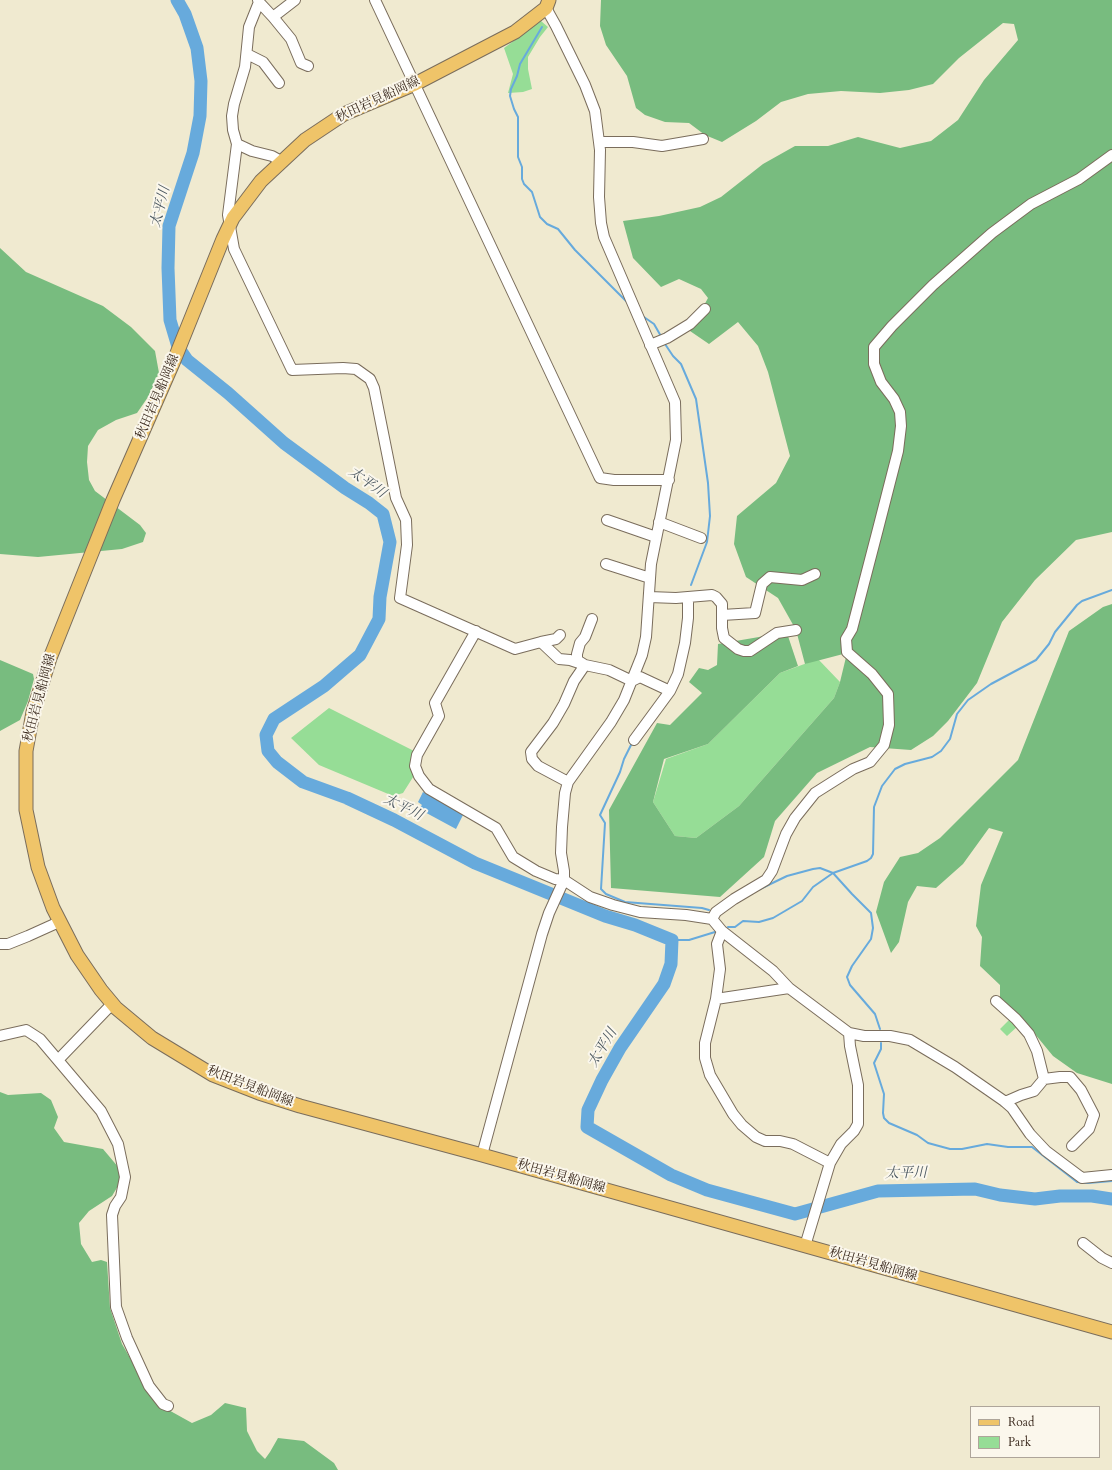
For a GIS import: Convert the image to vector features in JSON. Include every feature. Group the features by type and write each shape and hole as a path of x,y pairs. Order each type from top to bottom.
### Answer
{"main road":[{"name":"秋田岩見船岡線","path":"547,4 515,32 415,84 344,114 305,140 261,181 230,225 223,238 174,359 113,500 50,658 32,716 26,751 26,810 38,867 53,908 77,955 101,990 113,1003 152,1038 213,1075 259,1093 300,1106 482,1155 1112,1332"}],"street":[{"path":"273,17 295,0"},
{"path":"375,0 600,478 614,480 669,480"},
{"path":"308,66 301,63 291,40 258,1 249,27 246,44 247,54 245,67 233,110 233,130 237,144 228,215 234,249 292,370 343,368 356,369 370,379 375,395 396,498 406,520 407,545 400,598 515,649 556,639 560,635"},
{"path":"482,1155 550,911 563,882 564,871 561,853 562,827 565,793 568,782 611,722 624,700 642,655 646,637 650,578 656,537 669,480 676,440 674,402 659,341 638,317 604,237 601,223 599,197 599,142 595,111 585,85 547,4"},
{"path":"247,54 262,62 279,83"},
{"path":"599,142 633,142 662,146 702,139"},
{"path":"237,144 252,151 272,156 281,161"},
{"path":"712,919 716,912 734,898 766,880 772,870 786,834 795,818 815,793 853,769 870,762 884,745 889,725 888,694 872,674 847,652 846,646 846,639 852,629 882,515 898,451 901,426 900,412 894,399 881,382 874,364 874,347 892,326 933,286 992,233 1031,204 1079,179 1112,155"},
{"path":"659,341 690,324 705,309"},
{"path":"607,520 656,537"},
{"path":"659,522 701,538"},
{"path":"606,564 650,578"},
{"path":"722,615 755,613 762,584 770,577 802,580 815,574"},
{"path":"649,597 676,598 712,595 716,597 722,604 724,638 738,649 744,651 750,651 777,633 796,630"},
{"path":"634,740 670,691 678,674 685,644 688,618 688,597"},
{"path":"585,665 577,660 577,654 580,643 585,637 592,619"},
{"path":"476,631 435,703 439,716 417,755 415,766 419,776 429,789 496,828 513,857 536,871 563,882 590,897 640,912 686,915 712,919 722,931 773,971 789,988 849,1033 864,1036 890,1036 910,1040 946,1062 1005,1102 1012,1108 1030,1134 1046,1151 1082,1178 1112,1175"},
{"path":"541,642 559,658 609,670 632,681"},
{"path":"568,782 538,766 532,759 531,752 553,723 564,704 574,681 585,665"},
{"path":"632,681 640,677 670,691"},
{"path":"0,944 8,944 59,922"},
{"path":"722,931 717,944 720,969 716,998 705,1042 705,1058 710,1075 733,1114 756,1137 765,1141 780,1141 793,1144 830,1163"},
{"path":"716,998 789,988"},
{"path":"996,1001 1016,1019 1029,1034 1037,1051 1044,1079"},
{"path":"58,1060 113,1003"},
{"path":"0,1036 26,1030 40,1039 101,1111 118,1144 126,1177 121,1197 115,1206 112,1215 116,1307 127,1338 149,1386 163,1404 168,1406"},
{"path":"805,1246 830,1163 841,1144 854,1131 858,1124 858,1085 850,1046 849,1033"},
{"path":"1005,1102 1021,1094 1034,1091 1044,1079 1070,1077 1081,1090 1094,1115 1089,1129 1072,1146"},
{"path":"1083,1243 1102,1258 1112,1263"}],"green space":[{"path":"601,0 1112,0 1112,532 1076,540 1035,580 1002,622 977,683 948,721 933,736 911,750 870,747 817,773 775,821 764,857 720,897 611,888 609,810 657,723 670,725 702,693 689,682 699,668 708,670 717,665 718,644 759,637 786,630 798,666 780,673 708,744 664,759 653,802 675,836 696,838 739,806 834,698 840,682 847,653 805,664 796,630 778,598 746,577 734,544 737,516 776,483 790,456 768,372 758,346 738,322 709,344 690,331 708,298 701,289 679,279 661,287 633,258 623,221 659,216 700,207 721,197 763,164 795,146 828,146 858,137 900,148 931,141 958,120 984,80 1018,40 1014,24 1003,23 959,58 933,84 909,90 880,93 841,91 808,94 781,102 756,121 722,142 705,135 689,123 665,122 645,115 636,108 627,76 606,45 600,26"},
{"path":"541,21 548,27 528,57 528,69 532,89 523,92 508,93 513,74 504,48"},
{"path":"0,248 26,272 103,306 131,327 155,351 159,373 148,397 137,413 116,420 98,430 88,446 87,462 89,480 95,491 140,525 146,533 143,542 122,549 38,557 0,554"},
{"path":"1112,604 1112,1084 1077,1073 1053,1056 1030,1028 1000,1002 1000,985 980,966 982,937 976,926 981,885 1003,832 989,828 963,864 936,888 917,886 908,902 899,942 891,953 876,912 884,882 900,857 918,853 940,838 1018,760 1069,631 1103,607"},
{"path":"818,659 840,682 834,698 739,806 696,838 675,836 653,802 666,759 708,744 780,673"},
{"path":"0,660 33,674 34,679 28,701 20,720 0,731"},
{"path":"329,708 416,752 415,774 403,793 393,796 319,765 291,738"},
{"path":"1011,1018 1018,1026 1007,1036 1000,1029"},
{"path":"0,1092 8,1095 41,1093 51,1100 58,1117 54,1128 64,1142 103,1149 119,1168 121,1181 112,1196 89,1211 79,1223 81,1244 92,1262 101,1260 107,1262 110,1308 122,1344 156,1403 192,1423 211,1415 225,1403 246,1408 247,1431 257,1451 265,1459 278,1438 304,1441 334,1463 338,1470 0,1470"}],"water":[{"path":"423,792 464,813 456,829 419,809 422,805 418,802"}],"waterway":[{"name":"太平川","path":"177,0 185,14 197,48 201,81 200,116 193,153 169,226 168,268 170,320 178,347 187,360 228,393 284,443 383,514 390,542 380,597 379,619 360,655 324,686 274,719 266,735 268,751 277,762 303,782 347,798 394,820 475,863 605,916 635,925 672,940 671,964 664,984 620,1048 602,1080 588,1110 587,1127 671,1175 707,1190 795,1214 878,1191 975,1189 1000,1195 1035,1199 1060,1196 1092,1196 1112,1199"},
{"path":"542,27 520,64 510,96 518,117 518,157 522,167 522,179 524,184 532,192 540,217 547,224 558,229 575,250 629,304"},
{"path":"641,315 654,324 662,338"},
{"path":"665,344 673,356 681,364 696,399 708,483 710,516 707,542 691,585"},
{"path":"728,927 735,927 743,921 759,922 773,918 802,901 813,887 833,873 867,861 871,858 873,854 874,807 882,786 895,769 905,764 932,757 941,751 950,739 957,714 968,700 991,684 1036,660 1049,644 1055,632 1077,605 1082,601 1112,590"},
{"path":"632,743 600,815 605,823 601,889 606,894 625,902 702,908 709,910"},
{"path":"758,890 787,876 820,868 833,873 871,913 873,928 871,939 852,966 847,977 850,985 875,1014 880,1029"},
{"path":"672,940 689,940 715,932"},
{"path":"881,1043 881,1049 874,1063 884,1094 884,1118 889,1123 917,1135 928,1143 950,1149 962,1149 987,1144 1008,1147 1032,1147 1077,1182 1088,1183 1112,1181"}]}
